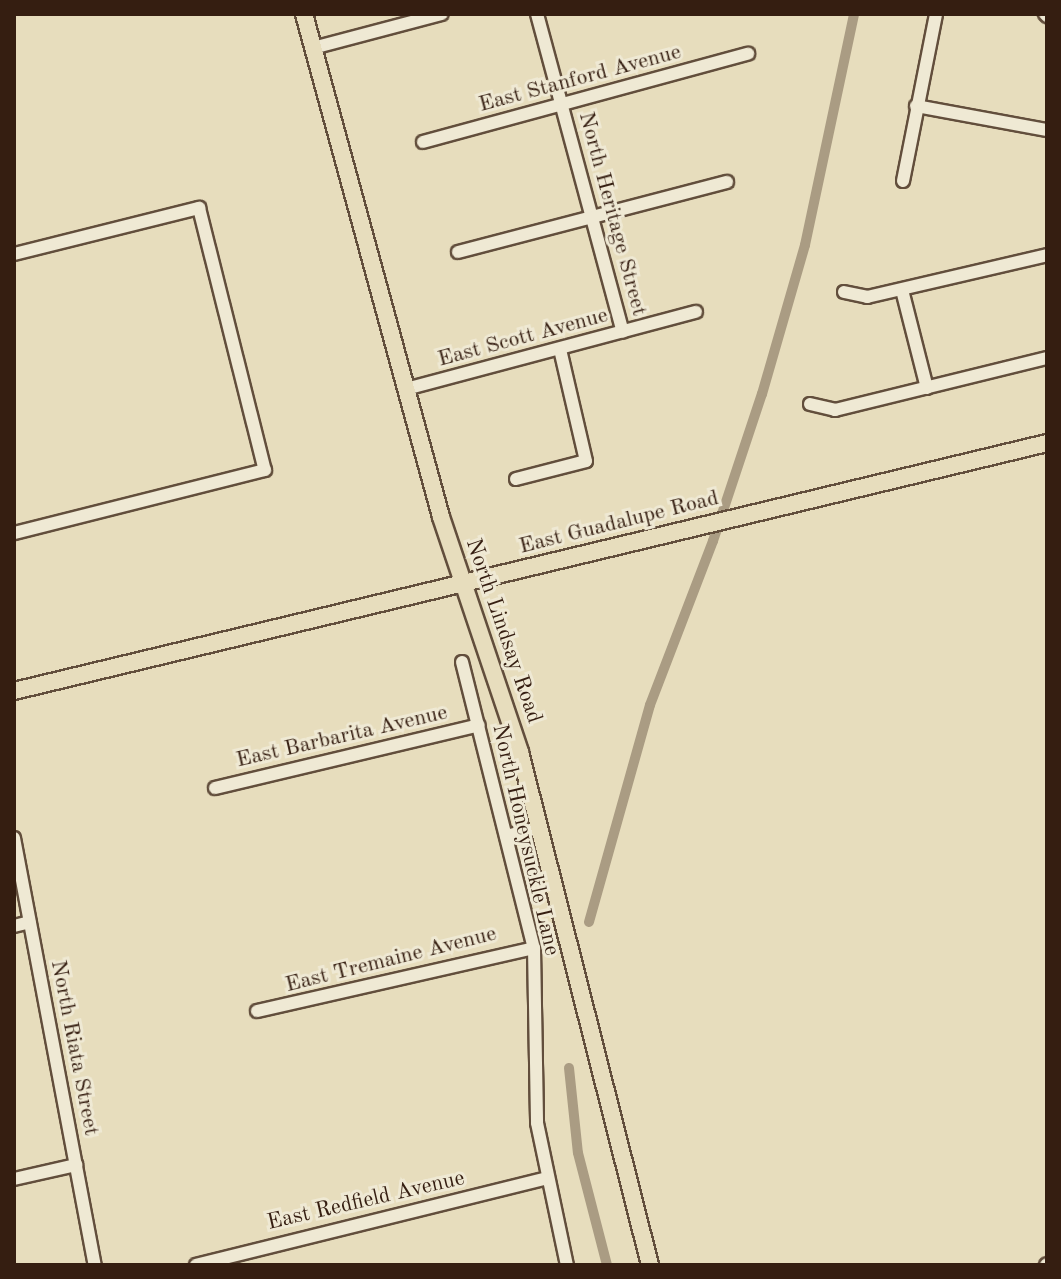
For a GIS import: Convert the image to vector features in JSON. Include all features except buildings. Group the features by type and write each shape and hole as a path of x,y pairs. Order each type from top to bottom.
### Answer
{"main road":[{"name":"North Lindsay Road","path":"304,14 406,389 464,583 502,689 650,1265"},
{"name":"East Guadalupe Road","path":"14,691 1047,443"}],"street":[{"path":"313,48 442,14"},
{"name":"North Heritage Street","path":"537,14 623,332"},
{"path":"903,181 936,14"},
{"name":"East Stanford Avenue","path":"423,142 748,54"},
{"path":"916,106 1047,130"},
{"path":"458,252 727,182"},
{"path":"14,254 199,208 265,470 14,533"},
{"path":"844,292 867,297 1047,255"},
{"path":"902,290 927,388"},
{"name":"East Scott Avenue","path":"406,389 696,312"},
{"path":"516,479 586,461 560,349"},
{"path":"810,404 835,410 1047,358"},
{"name":"North Honeysuckle Lane","path":"462,662 534,948 534,1091 547,1178 567,1265"},
{"name":"East Barbarita Avenue","path":"215,788 479,725"},
{"path":"506,836 538,828"},
{"name":"North Riata Street","path":"14,838 95,1265"},
{"path":"14,926 30,922"},
{"name":"East Tremaine Avenue","path":"257,1011 534,948"},
{"path":"14,1179 76,1165"},
{"name":"East Redfield Avenue","path":"196,1265 547,1178"}],"waterway":[{"path":"589,922 650,705 713,541 762,394 805,245 854,14"},
{"path":"569,1068 578,1153 607,1265"}]}
